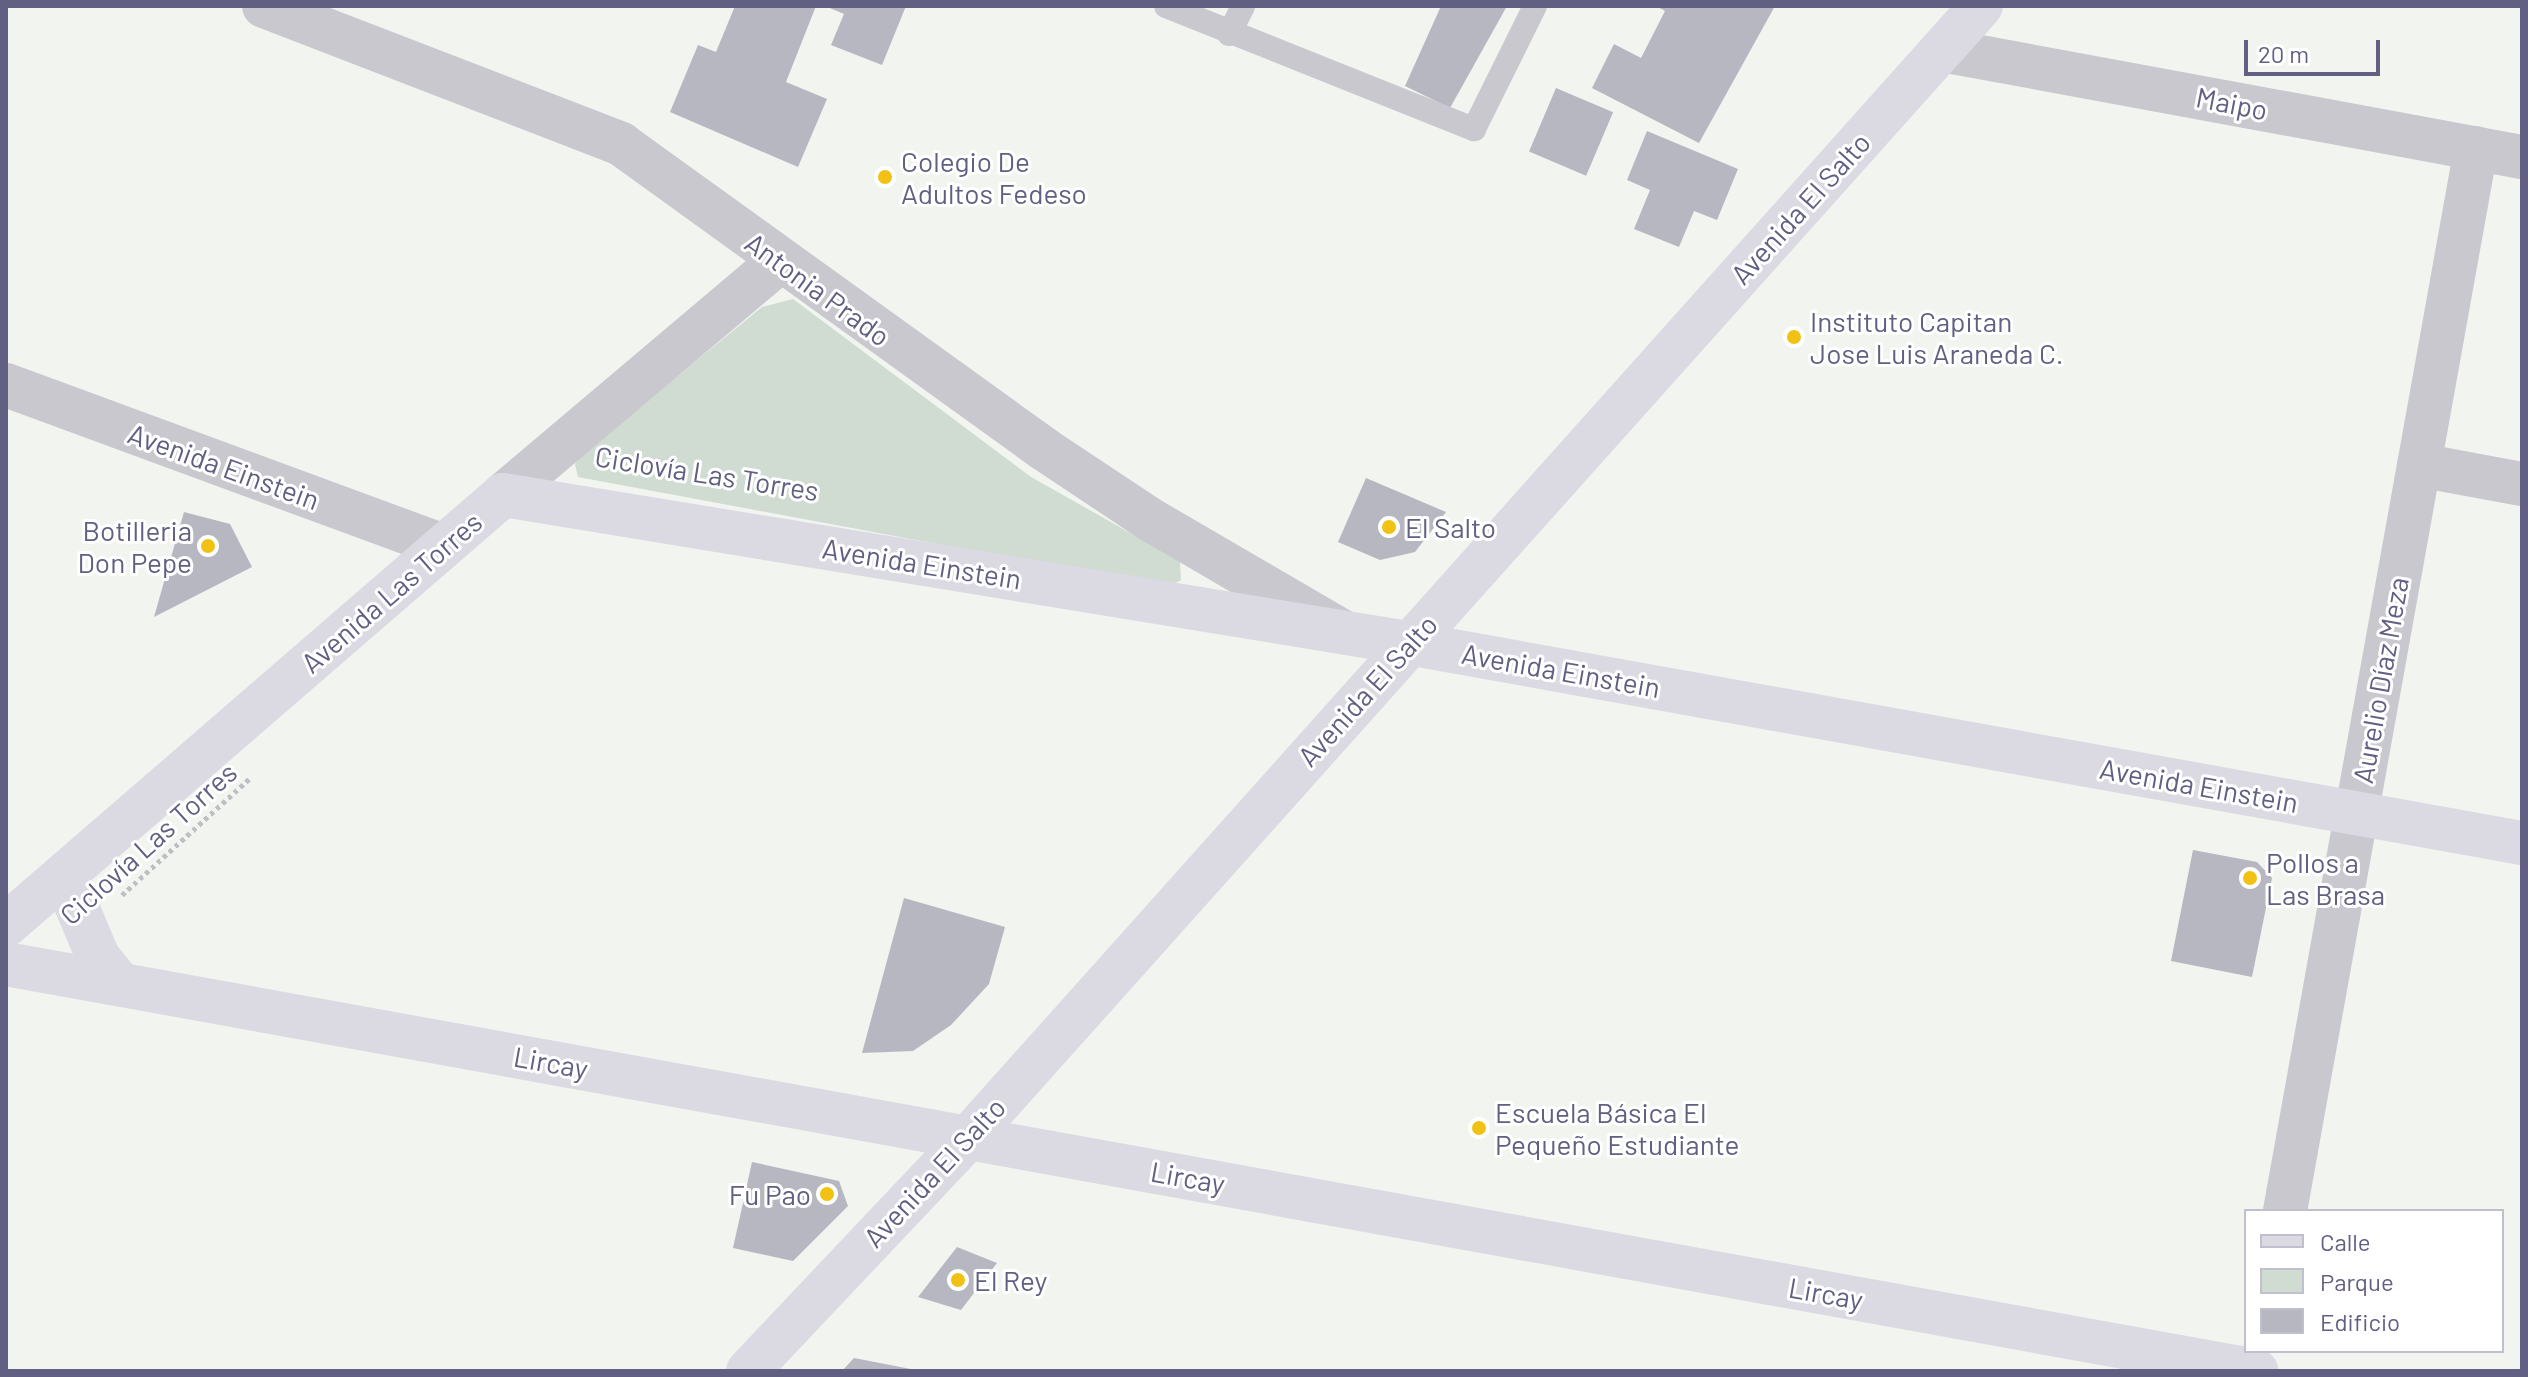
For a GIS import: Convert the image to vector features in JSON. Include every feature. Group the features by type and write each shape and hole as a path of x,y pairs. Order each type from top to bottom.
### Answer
{"street":[{"name":"Antonia Prado","path":"264,6 621,144 779,262 1151,520 1344,632"},
{"name":"Avenida El Salto","path":"748,1371 968,1138 1981,6"},
{"name":"Maipo","path":"1942,50 2522,157"},
{"name":"Aurelio Díaz Meza","path":"2285,1209 2476,148"},
{"name":"Avenida Las Torres","path":"6,925 443,546 779,262"},
{"name":"Avenida Einstein","path":"6,385 443,546"},
{"path":"6,420 69,409"},
{"path":"2419,465 2522,484"},
{"name":"Avenida Einstein","path":"503,495 1408,643 2522,843"},
{"path":"64,876 85,928 120,984"},
{"name":"Lircay","path":"6,964 2256,1371"}],"lane":[{"path":"1166,6 1229,34 1474,129 1535,6"},
{"path":"1229,34 1243,6"}],"path":[{"name":"Ciclovía Las Torres","path":"85,928 262,767"}],"green space":[{"path":"793,299 1031,477 1180,561 1181,580 1168,587 578,477 575,464 580,456 762,307"}],"building":[{"path":"735,6 816,6 786,82 827,99 798,167 670,112 698,45 716,52"},
{"path":"825,6 906,6 882,65 831,45 844,14"},
{"path":"1441,6 1507,6 1450,108 1405,86"},
{"path":"1656,6 1775,6 1699,143 1592,88 1614,44 1641,58 1665,11"},
{"path":"1556,88 1613,112 1586,176 1529,152"},
{"path":"1647,131 1738,169 1717,220 1694,211 1679,247 1634,229 1650,190 1627,180"},
{"name":"El Salto","path":"1366,478 1446,512 1415,552 1380,560 1338,542"},
{"name":"Botilleria Don Pepe","path":"184,512 230,524 252,567 154,617"},
{"path":"2193,850 2257,862 2272,878 2252,977 2171,961"},
{"path":"904,898 1005,927 989,984 951,1025 913,1051 862,1053"},
{"path":"752,1162 839,1181 848,1206 793,1261 733,1248"},
{"name":"El Rey","path":"957,1247 997,1263 961,1310 918,1297"},
{"path":"854,1358 916,1370 916,1371 842,1371"}],"place":[{"name":"Colegio De Adultos Fedeso","path":"885,177"},
{"name":"Instituto Capitan Jose Luis Araneda C.","path":"1794,337"},
{"name":"El Salto","path":"1389,527"},
{"name":"Botilleria Don Pepe","path":"208,546"},
{"name":"Pollos a Las Brasa","path":"2250,878"},
{"name":"Escuela Básica El Pequeño Estudiante","path":"1479,1128"},
{"name":"Fu Pao","path":"827,1194"},
{"name":"El Rey","path":"958,1280"}]}
